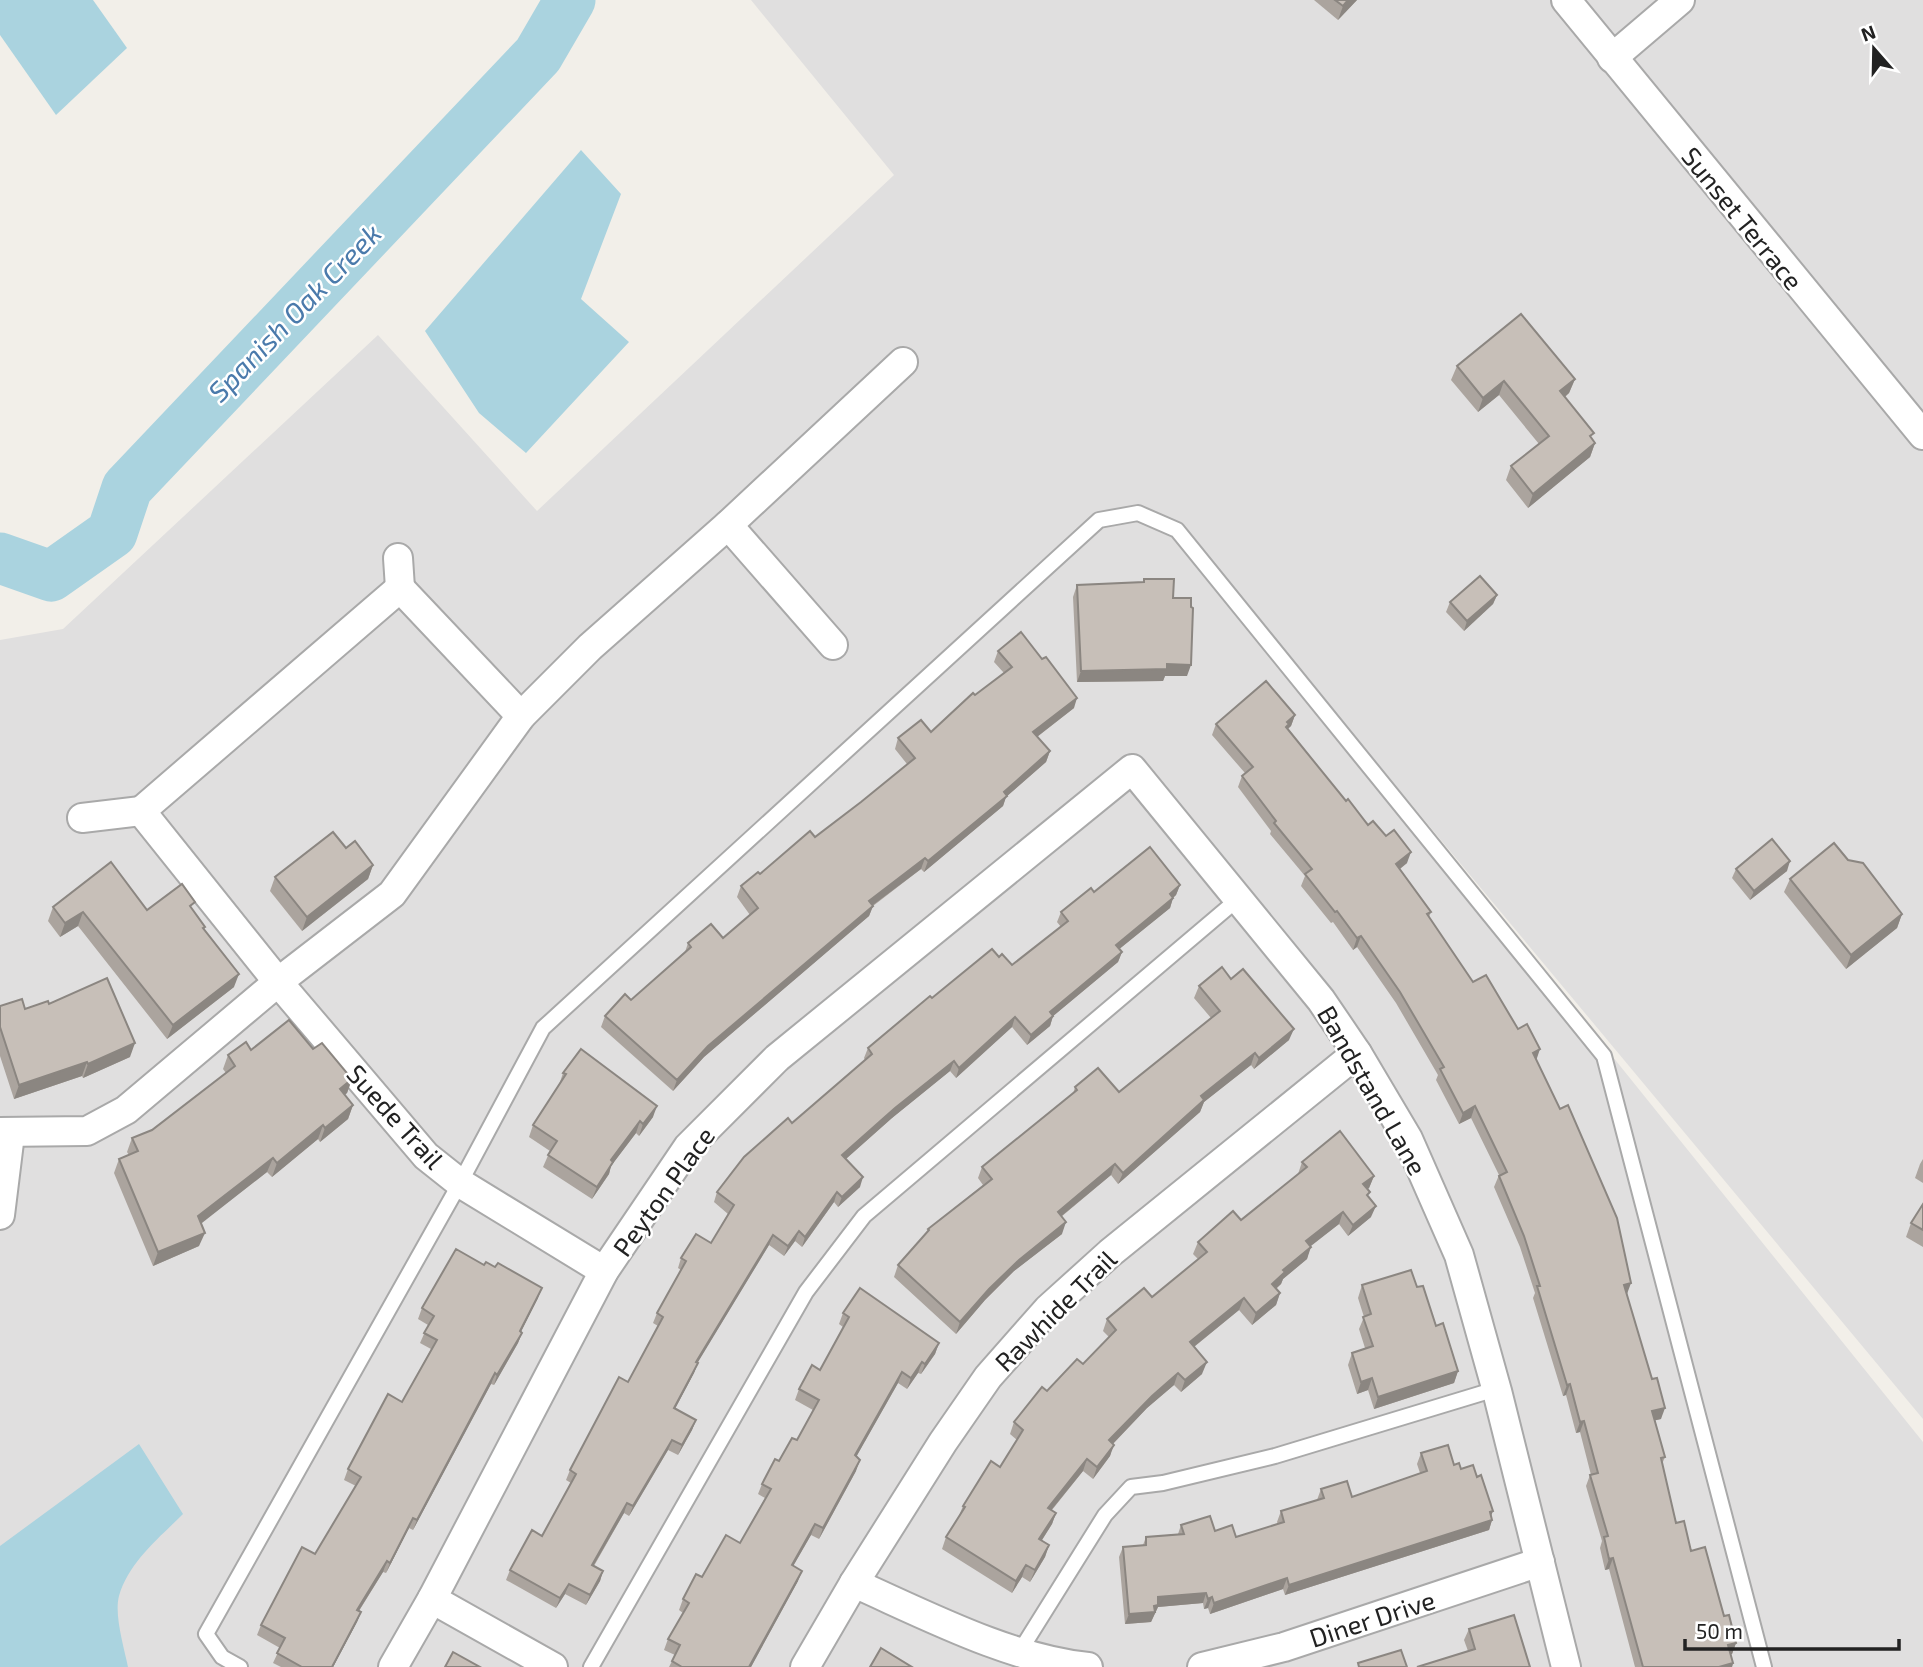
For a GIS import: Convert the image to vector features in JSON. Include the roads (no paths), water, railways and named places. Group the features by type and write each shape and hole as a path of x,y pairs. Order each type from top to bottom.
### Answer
{"street":[{"name":"Sunset Terrace","path":"1566,0 1923,435"},
{"path":"1612,58 1680,0"},
{"path":"0,1214 5,1133 87,1131 126,1110 278,982 392,894 522,716 590,647 728,525 904,362"},
{"path":"728,525 833,645"},
{"path":"398,558 400,588 522,716"},
{"path":"82,818 141,811 400,588"},
{"name":"Bandstand Lane","path":"1132,769 1321,1000 1357,1053 1408,1139 1460,1255 1566,1667"},
{"name":"Peyton Place","path":"393,1667 432,1600 604,1271 688,1147 777,1058 1132,769"},
{"name":"Suede Trail","path":"141,811 278,982 426,1156 460,1183 604,1271"},
{"name":"Rawhide Trail","path":"805,1667 854,1583 943,1442 988,1377 1048,1309 1110,1253 1357,1053"},
{"name":"Diner Drive","path":"1202,1667 1284,1647 1540,1562"},
{"path":"854,1583 963,1632 1059,1664 1088,1667"},
{"path":"432,1600 552,1667"}],"lane":[{"path":"240,1667 222,1657 206,1634 460,1183 543,1028 1099,520 1138,513 1177,530 1604,1056 1764,1667"},
{"path":"591,1667 806,1292 864,1216 1238,899"},
{"path":"1020,1651 1105,1515 1131,1487 1163,1483 1275,1457 1496,1389"}],"water":[{"path":"0,0 93,0 127,48 56,115 0,35"},
{"path":"581,150 621,194 581,299 629,342 526,453 479,413 425,331"},
{"path":"139,1444 183,1514 137,1561 119,1596 119,1622 128,1667 0,1667 0,1546"}],"waterway":[{"name":"Spanish Oak Creek","path":"0,558 51,576 112,533 127,488 538,55 570,0"}]}
